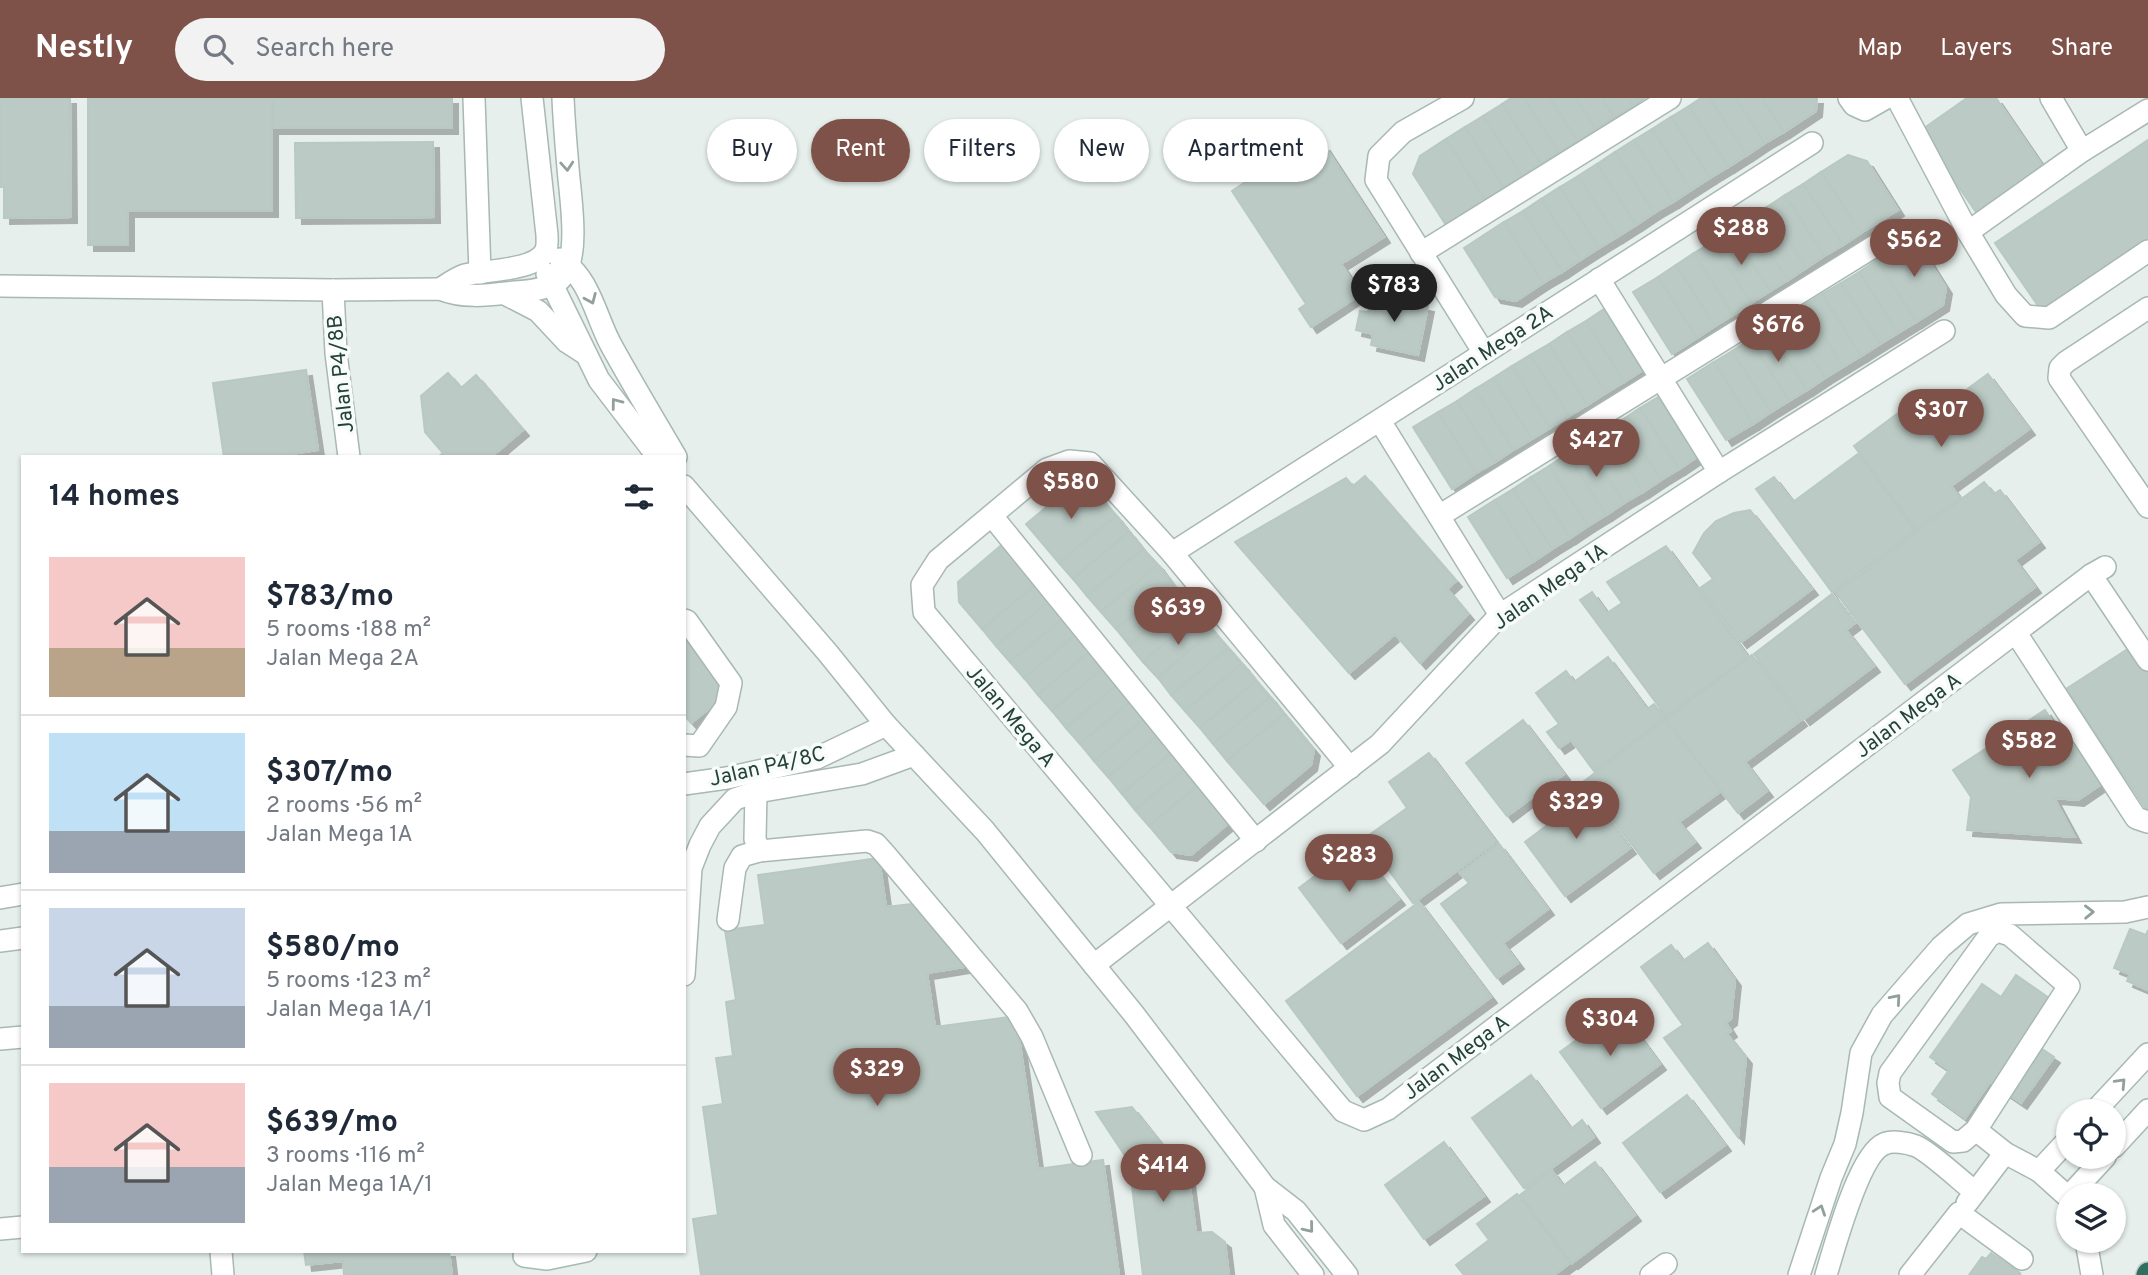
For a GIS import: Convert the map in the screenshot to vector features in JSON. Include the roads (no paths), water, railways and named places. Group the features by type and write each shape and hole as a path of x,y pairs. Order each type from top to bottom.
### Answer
{"street":[{"path":"474,98 480,273"},
{"path":"532,98 547,235 542,255 599,380 656,455"},
{"path":"0,286 440,289 454,295 475,296 533,290 553,284 563,276 569,265 573,231 563,98"},
{"path":"1463,98 1404,132 1380,156 1376,180 1484,353"},
{"path":"1421,253 1670,98"},
{"path":"1857,104 1886,98"},
{"path":"1897,98 1968,232 2006,295 2025,316 2049,318 2148,251"},
{"path":"2052,98 2082,151"},
{"path":"1968,232 2082,151 2148,110"},
{"name":"Jalan Mega 2A","path":"1172,553 1812,143"},
{"path":"1438,516 1886,239"},
{"path":"440,289 465,275 523,265 542,255 569,265 586,286 610,343 675,455"},
{"path":"1600,279 1719,472"},
{"name":"Jalan P4/8B","path":"332,290 336,353 349,455"},
{"path":"505,293 538,311 567,342 586,354"},
{"path":"2148,308 2066,362 2060,368 2059,378 2148,507"},
{"name":"Jalan Mega 1A","path":"1094,965 1380,744 1500,615 1719,472 1944,331"},
{"path":"1380,421 1500,615"},
{"path":"1256,841 992,516 1047,469 1069,461 1090,463 1172,553 1350,768"},
{"path":"686,476 704,509"},
{"path":"686,488 886,725 985,831 1133,1013 1265,1187 1296,1211 1348,1275"},
{"name":"Jalan Mega A","path":"992,516 938,560 922,585 924,612 1343,1111 1364,1120 1388,1110 2098,571 2148,660"},
{"path":"686,621 732,683 726,707 699,746 686,745"},
{"path":"2016,633 2136,818 2148,822"},
{"name":"Jalan P4/8C","path":"686,783 727,778 817,758 886,725"},
{"path":"686,944 691,868 699,845 710,826 735,799 756,792 862,774 914,755"},
{"path":"756,792 755,839 759,851"},
{"path":"728,920 735,868 742,856 759,851 867,841 876,844 1017,1011 1032,1037 1081,1155"},
{"path":"0,898 21,894"},
{"path":"1799,1275 1845,1144 1861,1054 1882,1015 1941,947 1968,924 2001,914 2125,912 2148,908"},
{"path":"1998,931 2010,935 2068,986 1976,1130 1963,1140 1954,1142 1890,1097 1888,1083 1890,1073 1989,936 1998,931"},
{"path":"0,941 21,938"},
{"path":"0,1039 21,1037"},
{"path":"2106,1099 2148,1055"},
{"path":"2126,1134 2148,1110"},
{"path":"1976,1130 2005,1153 2039,1171 2056,1186"},
{"path":"1826,1275 1860,1174 1871,1156 1884,1144 1901,1143 1918,1147 1975,1192"},
{"path":"1910,1275 2005,1153"},
{"path":"2039,1171 2056,1153"},
{"path":"2082,1183 2094,1169"},
{"path":"1265,1187 1274,1225 1313,1275"},
{"path":"1959,1213 2022,1259"},
{"path":"0,1228 21,1227"},
{"path":"221,1253 223,1275"},
{"path":"524,1256 547,1259 581,1253"},
{"path":"2088,1253 2092,1275"}]}
